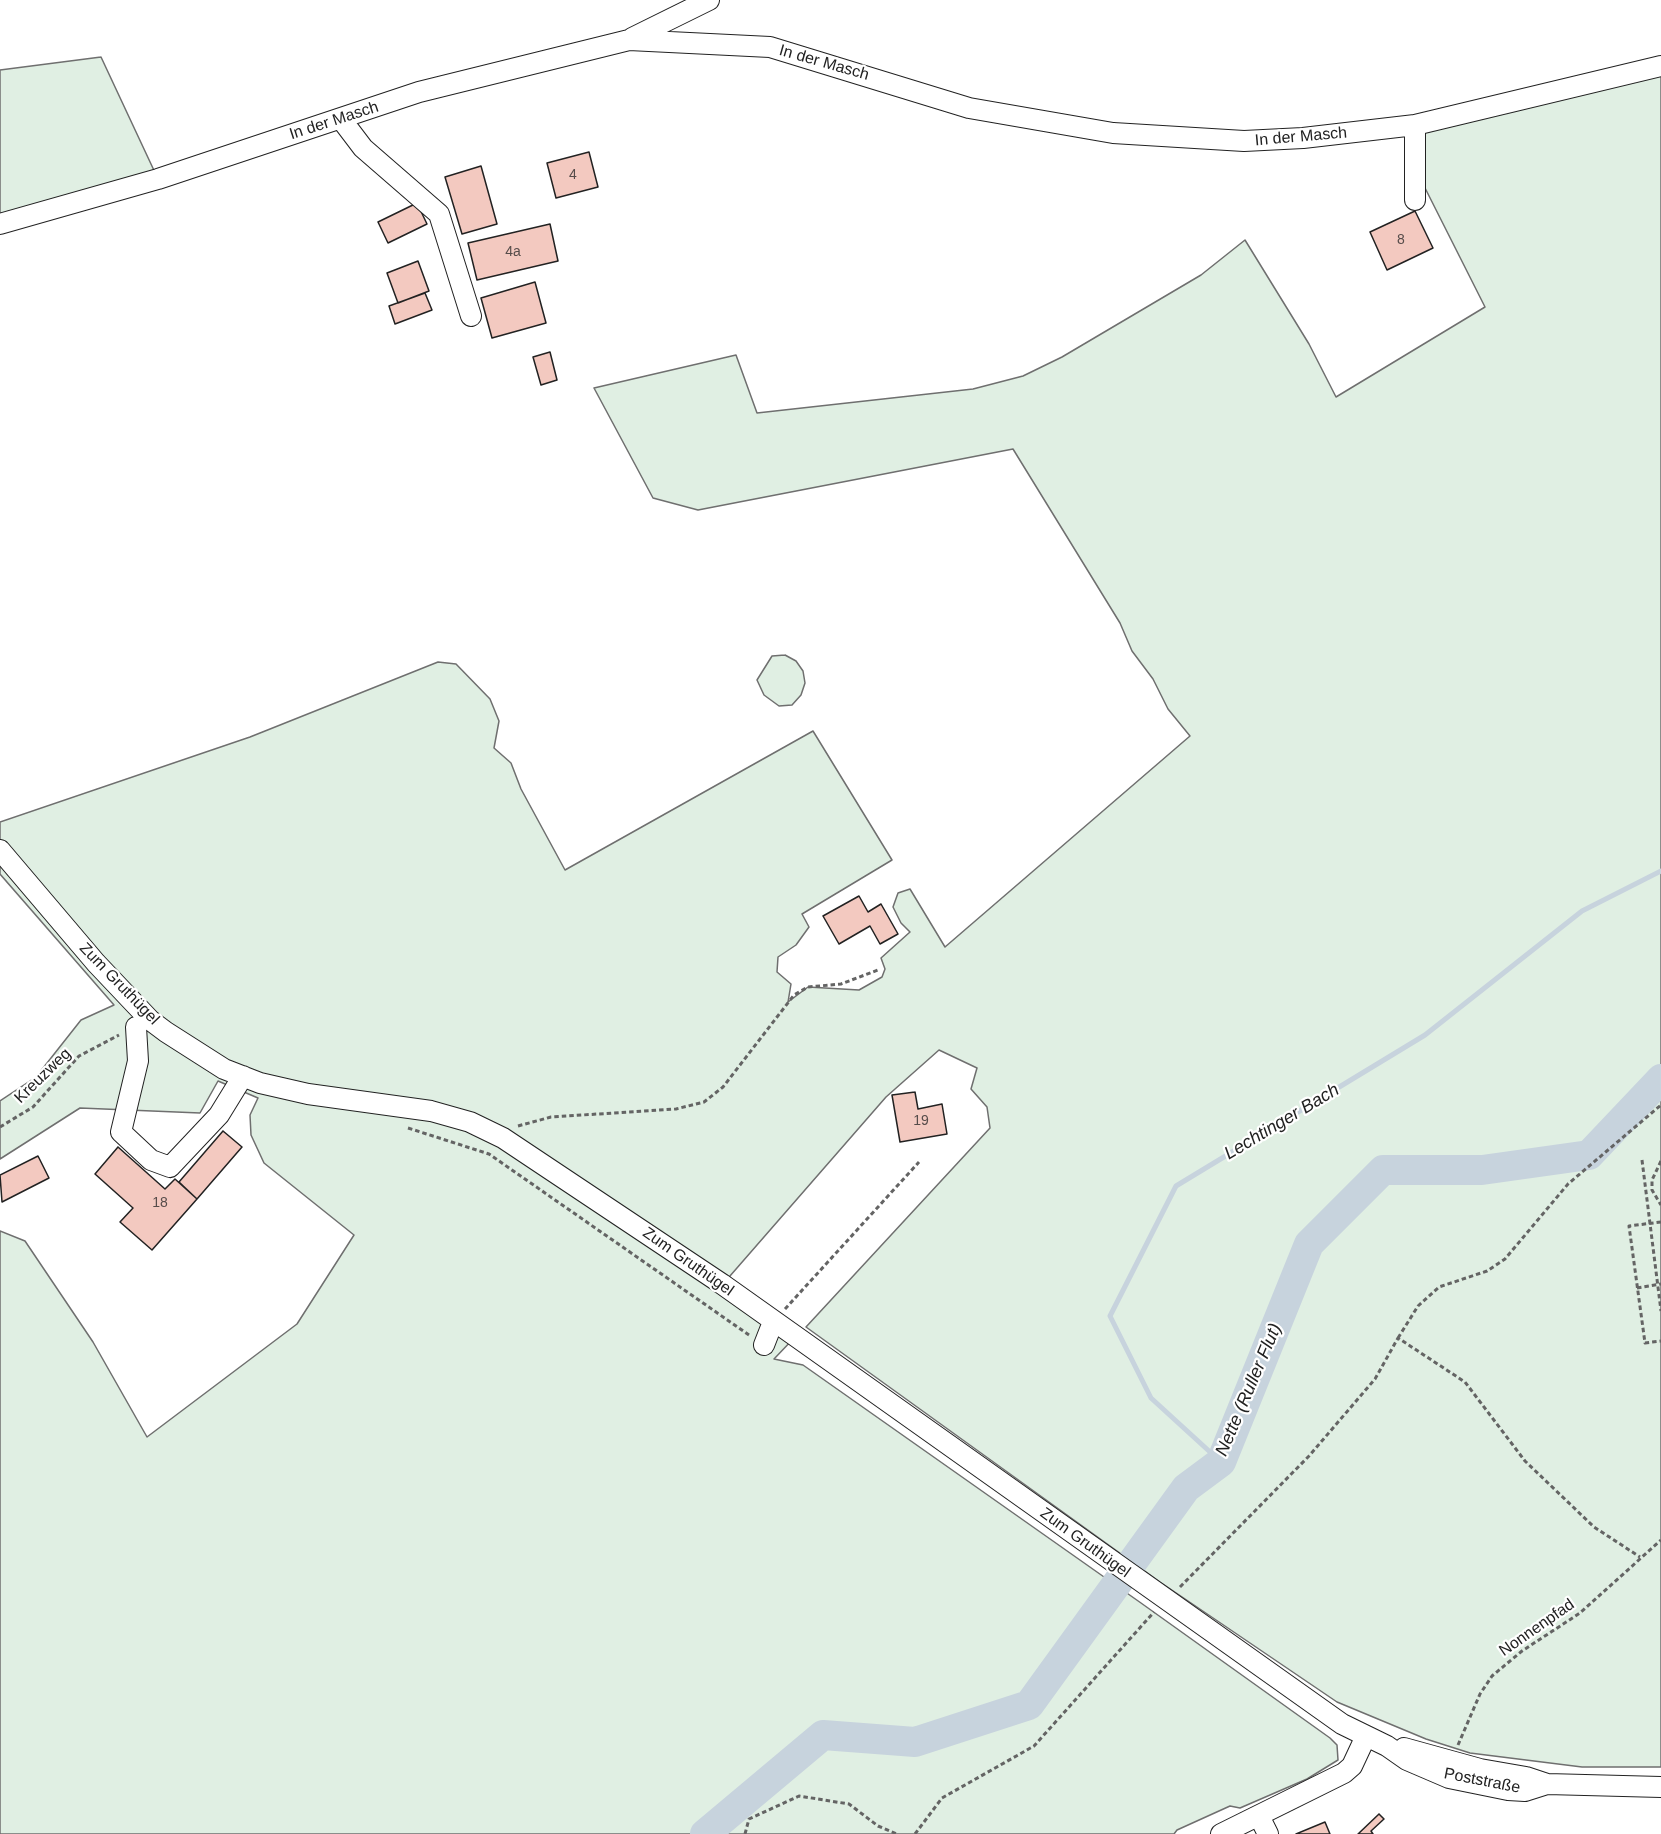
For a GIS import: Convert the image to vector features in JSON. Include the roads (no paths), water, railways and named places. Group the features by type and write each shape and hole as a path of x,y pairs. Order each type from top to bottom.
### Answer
{"street":[{"path":"629,40 710,0"},
{"name":"In der Masch","path":"0,224 158,179 419,92 629,40 770,47 969,108 1113,133 1244,141 1303,138 1415,125 1661,66"},
{"path":"341,118 363,148 439,214 471,316"},
{"path":"1415,125 1415,200"},
{"name":"Zum Gruthügel","path":"0,850 96,963 150,1020 224,1069 308,1094 431,1111 470,1122 503,1138 576,1185 773,1322 1319,1710 1366,1736"},
{"path":"136,1027 138,1060 121,1132 151,1160 170,1167 219,1115 243,1076"},
{"path":"764,1345 773,1322"},
{"path":"1221,1834 1263,1825 1344,1773 1352,1766 1366,1736"},
{"name":"Poststraße","path":"1366,1736 1388,1746 1407,1760 1449,1778 1508,1790 1526,1791 1547,1784 1661,1787"}],"waterway":[{"name":"Lechtinger Bach","path":"1221,1462 1151,1398 1110,1316 1176,1186 1425,1035 1582,911 1661,871"},
{"name":"Nette (Ruller Flut)","path":"705,1834 823,1735 915,1742 1029,1705 1186,1488 1221,1462 1309,1244 1383,1170 1482,1170 1589,1155 1661,1079"}]}
